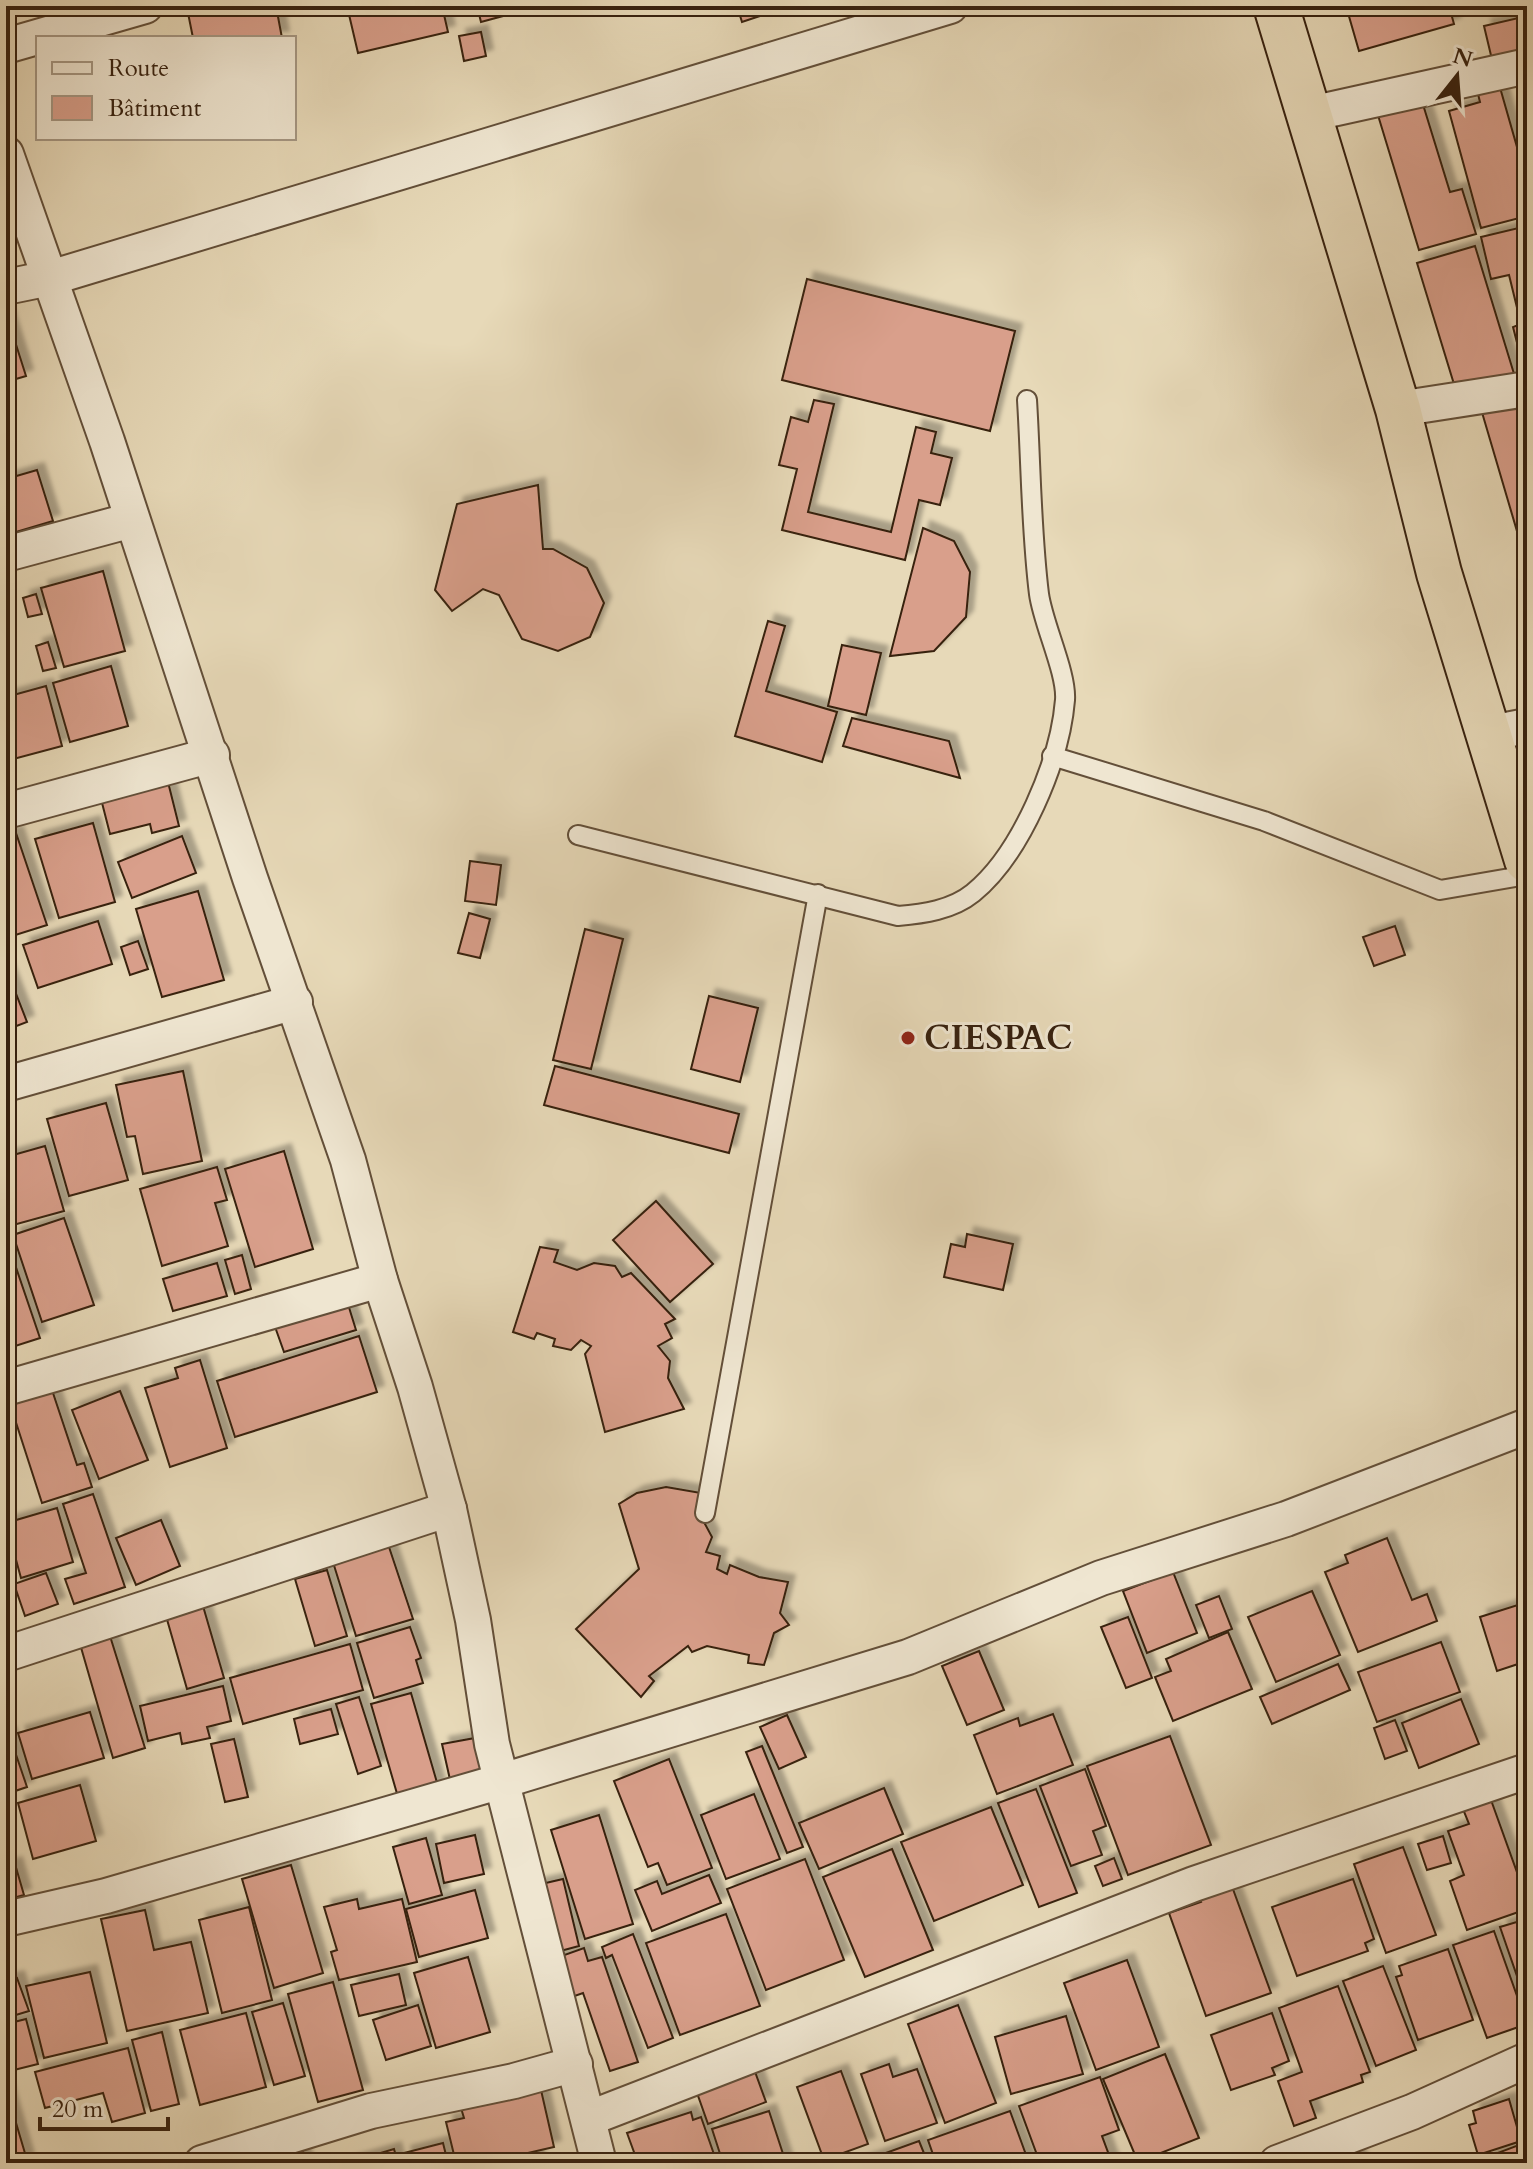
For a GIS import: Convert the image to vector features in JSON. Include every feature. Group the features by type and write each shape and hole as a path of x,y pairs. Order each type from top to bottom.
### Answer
{"highway":[{"path":"1276,6 1398,409 1439,573 1509,730 1527,860"}],"street":[{"path":"41,36 145,6"},
{"path":"6,287 50,278 950,6"},
{"path":"6,46 36,37"},
{"path":"1310,114 1527,66"},
{"path":"6,154 348,1160 380,1280 449,1509 473,1620 492,1744 590,2118 599,2163"},
{"path":"1398,409 1527,389"},
{"path":"6,554 132,520"},
{"path":"6,811 212,755"},
{"path":"6,1084 295,1002"},
{"path":"6,1388 380,1280"},
{"path":"6,1919 106,1896 502,1781 908,1657 1101,1578 1286,1519 1527,1426"},
{"path":"6,1654 449,1509"},
{"path":"590,2118 1194,1884 1527,1771"},
{"path":"1277,2163 1412,2112 1527,2060"},
{"path":"202,2163 371,2111 514,2081 575,2064"}],"lane":[{"path":"578,835 898,916 946,907 971,895 993,873 1034,806 1052,756 1066,697 1039,596 1027,400"},
{"path":"1052,756 1264,821 1440,890 1527,875"},
{"path":"705,1513 818,894"}],"building":[{"path":"212,6 276,6 282,36 193,36 188,13"},
{"path":"347,6 442,6 448,32 358,53"},
{"path":"477,6 540,6 481,22"},
{"path":"737,6 771,6 767,7 769,13 742,22"},
{"path":"1346,6 1449,6 1454,24 1359,51"},
{"path":"1527,16 1527,61 1494,68 1484,26"},
{"path":"481,32 486,56 464,61 459,36"},
{"path":"1499,84 1527,182 1527,216 1481,228 1449,111 1480,102 1477,90"},
{"path":"1421,98 1450,192 1462,189 1476,234 1419,250 1377,112"},
{"path":"1527,103 1527,139 1520,104"},
{"path":"1527,226 1527,369 1524,370 1513,327 1521,324 1509,275 1491,279 1481,237"},
{"path":"1475,246 1515,377 1457,394 1417,263"},
{"path":"807,279 1015,331 990,431 782,380"},
{"path":"6,313 26,376 6,382"},
{"path":"1527,396 1527,536 1519,538 1481,409"},
{"path":"814,400 834,404 808,512 891,532 916,427 936,432 931,453 952,458 940,505 919,500 905,560 782,530 797,469 779,465 791,417 808,422"},
{"path":"37,470 53,521 6,535 6,479"},
{"path":"538,485 543,549 553,549 587,568 604,603 590,637 558,651 522,639 499,595 483,589 452,611 435,590 457,504"},
{"path":"923,528 954,541 970,572 966,617 934,651 890,656"},
{"path":"103,571 125,651 64,667 41,588"},
{"path":"36,594 42,614 28,617 23,598"},
{"path":"768,621 785,626 766,691 837,712 822,762 735,736"},
{"path":"48,642 56,668 43,671 36,646"},
{"path":"842,645 881,653 866,715 828,706"},
{"path":"111,666 128,726 70,742 53,683"},
{"path":"46,686 62,746 6,761 6,697"},
{"path":"852,718 949,741 960,778 843,746"},
{"path":"167,778 179,826 152,833 150,824 110,834 100,795"},
{"path":"93,823 115,902 59,918 35,839"},
{"path":"16,833 47,925 6,938 6,836"},
{"path":"182,836 196,873 132,898 118,862"},
{"path":"470,861 501,865 496,905 465,901"},
{"path":"198,891 224,980 162,997 136,909"},
{"path":"469,913 490,919 480,958 458,953"},
{"path":"98,921 112,964 38,988 23,945"},
{"path":"1395,926 1405,955 1374,966 1363,937"},
{"path":"585,929 623,939 591,1069 553,1060"},
{"path":"138,941 148,969 130,975 121,947"},
{"path":"6,968 27,1022 6,1030"},
{"path":"709,996 758,1008 740,1082 691,1069"},
{"path":"555,1066 739,1114 729,1153 544,1105"},
{"path":"183,1071 202,1161 143,1174 135,1136 127,1137 116,1085"},
{"path":"106,1103 128,1180 69,1196 47,1119"},
{"path":"45,1146 64,1211 6,1227 6,1157"},
{"path":"284,1151 313,1249 255,1267 225,1169"},
{"path":"217,1167 227,1200 215,1203 228,1246 162,1266 140,1189"},
{"path":"656,1201 713,1264 670,1302 613,1240"},
{"path":"64,1218 94,1305 42,1322 13,1235"},
{"path":"967,1234 1013,1244 1003,1290 944,1277 951,1244 965,1247"},
{"path":"6,1238 40,1338 6,1349"},
{"path":"540,1247 558,1250 554,1262 577,1270 594,1263 615,1266 622,1277 631,1273 675,1319 665,1324 672,1338 658,1346 670,1361 668,1378 684,1409 605,1432 585,1354 591,1346 581,1340 571,1350 553,1346 555,1339 537,1333 534,1339 513,1332"},
{"path":"242,1255 251,1289 235,1294 225,1260"},
{"path":"217,1263 227,1296 173,1311 163,1279"},
{"path":"347,1301 356,1330 284,1352 274,1324"},
{"path":"359,1336 377,1392 235,1437 217,1381"},
{"path":"200,1360 227,1448 170,1467 145,1388 178,1378 175,1368"},
{"path":"52,1390 77,1465 84,1463 92,1487 42,1503 10,1404"},
{"path":"120,1391 148,1460 99,1479 72,1410"},
{"path":"666,1487 701,1493 698,1511 712,1537 706,1552 720,1556 717,1569 727,1574 730,1565 759,1577 788,1582 780,1613 789,1625 774,1633 764,1665 748,1663 749,1655 707,1646 692,1652 688,1646 649,1676 654,1681 641,1697 576,1629 639,1569 619,1504 637,1493"},
{"path":"93,1494 125,1587 74,1604 65,1579 86,1573 63,1504"},
{"path":"57,1508 73,1562 21,1578 6,1523"},
{"path":"161,1520 180,1566 136,1585 116,1538"},
{"path":"1387,1538 1412,1600 1427,1594 1437,1621 1358,1652 1325,1572 1348,1563 1345,1555"},
{"path":"387,1541 413,1619 356,1636 332,1559"},
{"path":"327,1570 347,1636 315,1646 295,1579"},
{"path":"1173,1572 1197,1633 1147,1653 1123,1591"},
{"path":"46,1573 58,1604 25,1616 14,1584"},
{"path":"1312,1591 1340,1655 1276,1682 1248,1617"},
{"path":"1219,1596 1232,1629 1209,1638 1196,1605"},
{"path":"1524,1603 1527,1661 1497,1671 1480,1617"},
{"path":"203,1606 224,1678 187,1689 166,1616"},
{"path":"1128,1617 1152,1678 1126,1688 1101,1627"},
{"path":"410,1627 421,1658 416,1660 423,1683 374,1698 357,1643"},
{"path":"1228,1632 1252,1689 1173,1721 1155,1677 1171,1671 1166,1659"},
{"path":"110,1636 145,1748 113,1758 80,1644"},
{"path":"1441,1642 1460,1692 1377,1722 1358,1672"},
{"path":"350,1644 363,1690 243,1724 230,1678"},
{"path":"979,1651 1004,1710 967,1725 942,1666"},
{"path":"1338,1664 1350,1690 1272,1724 1260,1697"},
{"path":"223,1686 231,1721 207,1727 210,1738 182,1744 180,1733 148,1741 140,1706"},
{"path":"411,1693 438,1786 398,1797 371,1704"},
{"path":"359,1697 381,1766 358,1774 336,1704"},
{"path":"1461,1699 1479,1744 1419,1768 1402,1723"},
{"path":"331,1709 338,1734 300,1744 294,1719"},
{"path":"90,1712 104,1758 32,1779 18,1733"},
{"path":"1053,1714 1073,1765 997,1794 974,1735 1018,1718 1020,1726"},
{"path":"787,1715 806,1757 779,1769 760,1727"},
{"path":"1395,1720 1407,1751 1385,1759 1374,1728"},
{"path":"9,1734 27,1787 6,1794 6,1735"},
{"path":"1170,1736 1211,1845 1128,1875 1087,1766"},
{"path":"475,1738 483,1778 451,1784 442,1744"},
{"path":"234,1739 248,1797 225,1802 211,1744"},
{"path":"762,1746 803,1847 787,1853 746,1752"},
{"path":"669,1759 712,1868 667,1885 658,1863 648,1867 614,1781"},
{"path":"1085,1769 1106,1826 1093,1831 1102,1855 1071,1866 1040,1786"},
{"path":"80,1785 96,1841 33,1859 18,1803"},
{"path":"884,1788 903,1834 819,1869 799,1823"},
{"path":"1036,1789 1077,1893 1039,1907 998,1803"},
{"path":"754,1794 780,1859 726,1879 701,1815"},
{"path":"1491,1800 1527,1900 1527,1909 1467,1930 1450,1881 1464,1875 1448,1831 1469,1824 1463,1809"},
{"path":"991,1807 1023,1885 934,1921 901,1842"},
{"path":"599,1815 633,1924 585,1939 551,1830"},
{"path":"475,1835 484,1874 444,1883 436,1844"},
{"path":"1443,1836 1451,1863 1427,1870 1418,1844"},
{"path":"426,1838 442,1895 409,1904 393,1847"},
{"path":"1403,1847 1436,1935 1386,1953 1354,1864"},
{"path":"892,1849 933,1950 865,1977 823,1877"},
{"path":"1114,1858 1122,1879 1103,1886 1095,1866"},
{"path":"805,1859 844,1960 766,1990 727,1889"},
{"path":"15,1864 24,1895 6,1900 6,1867"},
{"path":"291,1865 323,1973 274,1988 242,1879"},
{"path":"709,1875 721,1903 652,1931 635,1890 657,1881 662,1894"},
{"path":"563,1879 579,1946 553,1953 537,1885"},
{"path":"1353,1879 1374,1939 1365,1943 1368,1951 1297,1976 1272,1907"},
{"path":"1230,1881 1271,1993 1206,2016 1169,1913 1201,1902 1197,1893"},
{"path":"475,1890 488,1938 419,1957 406,1909"},
{"path":"357,1899 359,1909 402,1899 417,1962 339,1980 331,1952 337,1950 324,1907"},
{"path":"249,1907 272,2000 222,2013 199,1920"},
{"path":"145,1910 154,1950 191,1942 208,2013 127,2031 101,1919"},
{"path":"726,1914 760,2006 680,2035 646,1943"},
{"path":"1527,1919 1527,2005 1500,1927"},
{"path":"1494,1931 1527,2024 1487,2038 1453,1945"},
{"path":"633,1934 673,2038 648,2048 612,1955 606,1958 602,1947"},
{"path":"584,1948 588,1961 602,1957 638,2062 610,2071 583,1993 566,1999 553,1959"},
{"path":"1448,1949 1473,2020 1418,2040 1396,1977 1402,1975 1399,1966"},
{"path":"468,1957 490,2032 436,2048 414,1973"},
{"path":"1127,1960 1159,2047 1096,2070 1064,1983"},
{"path":"1383,1966 1416,2050 1376,2066 1343,1981"},
{"path":"90,1972 107,2043 44,2058 26,1986"},
{"path":"399,1974 406,2005 359,2016 351,1985"},
{"path":"17,1978 29,2011 6,2018 6,1981"},
{"path":"333,1982 363,2090 318,2102 288,1994"},
{"path":"1338,1986 1370,2072 1361,2075 1363,2082 1310,2101 1316,2118 1294,2126 1278,2081 1302,2072 1279,2008"},
{"path":"283,2003 305,2076 274,2085 252,2012"},
{"path":"418,2005 431,2046 386,2060 373,2020"},
{"path":"958,2005 996,2103 945,2123 908,2024"},
{"path":"246,2013 266,2087 200,2105 180,2030"},
{"path":"1272,2013 1289,2061 1272,2068 1275,2075 1231,2090 1211,2035"},
{"path":"1066,2016 1083,2074 1011,2094 995,2037"},
{"path":"26,2019 38,2064 6,2072 6,2024"},
{"path":"162,2032 179,2104 151,2111 132,2040"},
{"path":"128,2048 145,2113 112,2122 103,2093 45,2108 35,2072"},
{"path":"1165,2054 1199,2138 1138,2162 1103,2079"},
{"path":"889,2064 893,2077 917,2069 937,2123 885,2141 861,2074"},
{"path":"754,2069 766,2102 708,2124 696,2090"},
{"path":"841,2071 868,2144 824,2160 797,2087"},
{"path":"1100,2077 1119,2130 1102,2136 1112,2163 1040,2163 1019,2106"},
{"path":"6,2089 27,2160 17,2163 6,2163"},
{"path":"541,2090 554,2147 484,2163 456,2163 446,2122 464,2118 461,2108"},
{"path":"1509,2099 1521,2141 1478,2155 1469,2125 1476,2123 1473,2111"},
{"path":"769,2111 786,2163 723,2163 712,2129"},
{"path":"1010,2111 1029,2163 936,2163 928,2140"},
{"path":"691,2112 693,2120 701,2117 717,2163 638,2163 627,2133"},
{"path":"919,2141 928,2163 858,2163"},
{"path":"443,2143 448,2163 406,2163 404,2153"},
{"path":"1524,2143 1527,2163 1489,2163 1487,2157"},
{"path":"301,2146 306,2163 257,2163"},
{"path":"1354,2146 1361,2163 1333,2163 1329,2155"},
{"path":"394,2149 398,2163 347,2163"},
{"path":"536,2154 538,2163 499,2163"}],"place":[{"name":"CIESPAC","path":"908,1038"}]}
